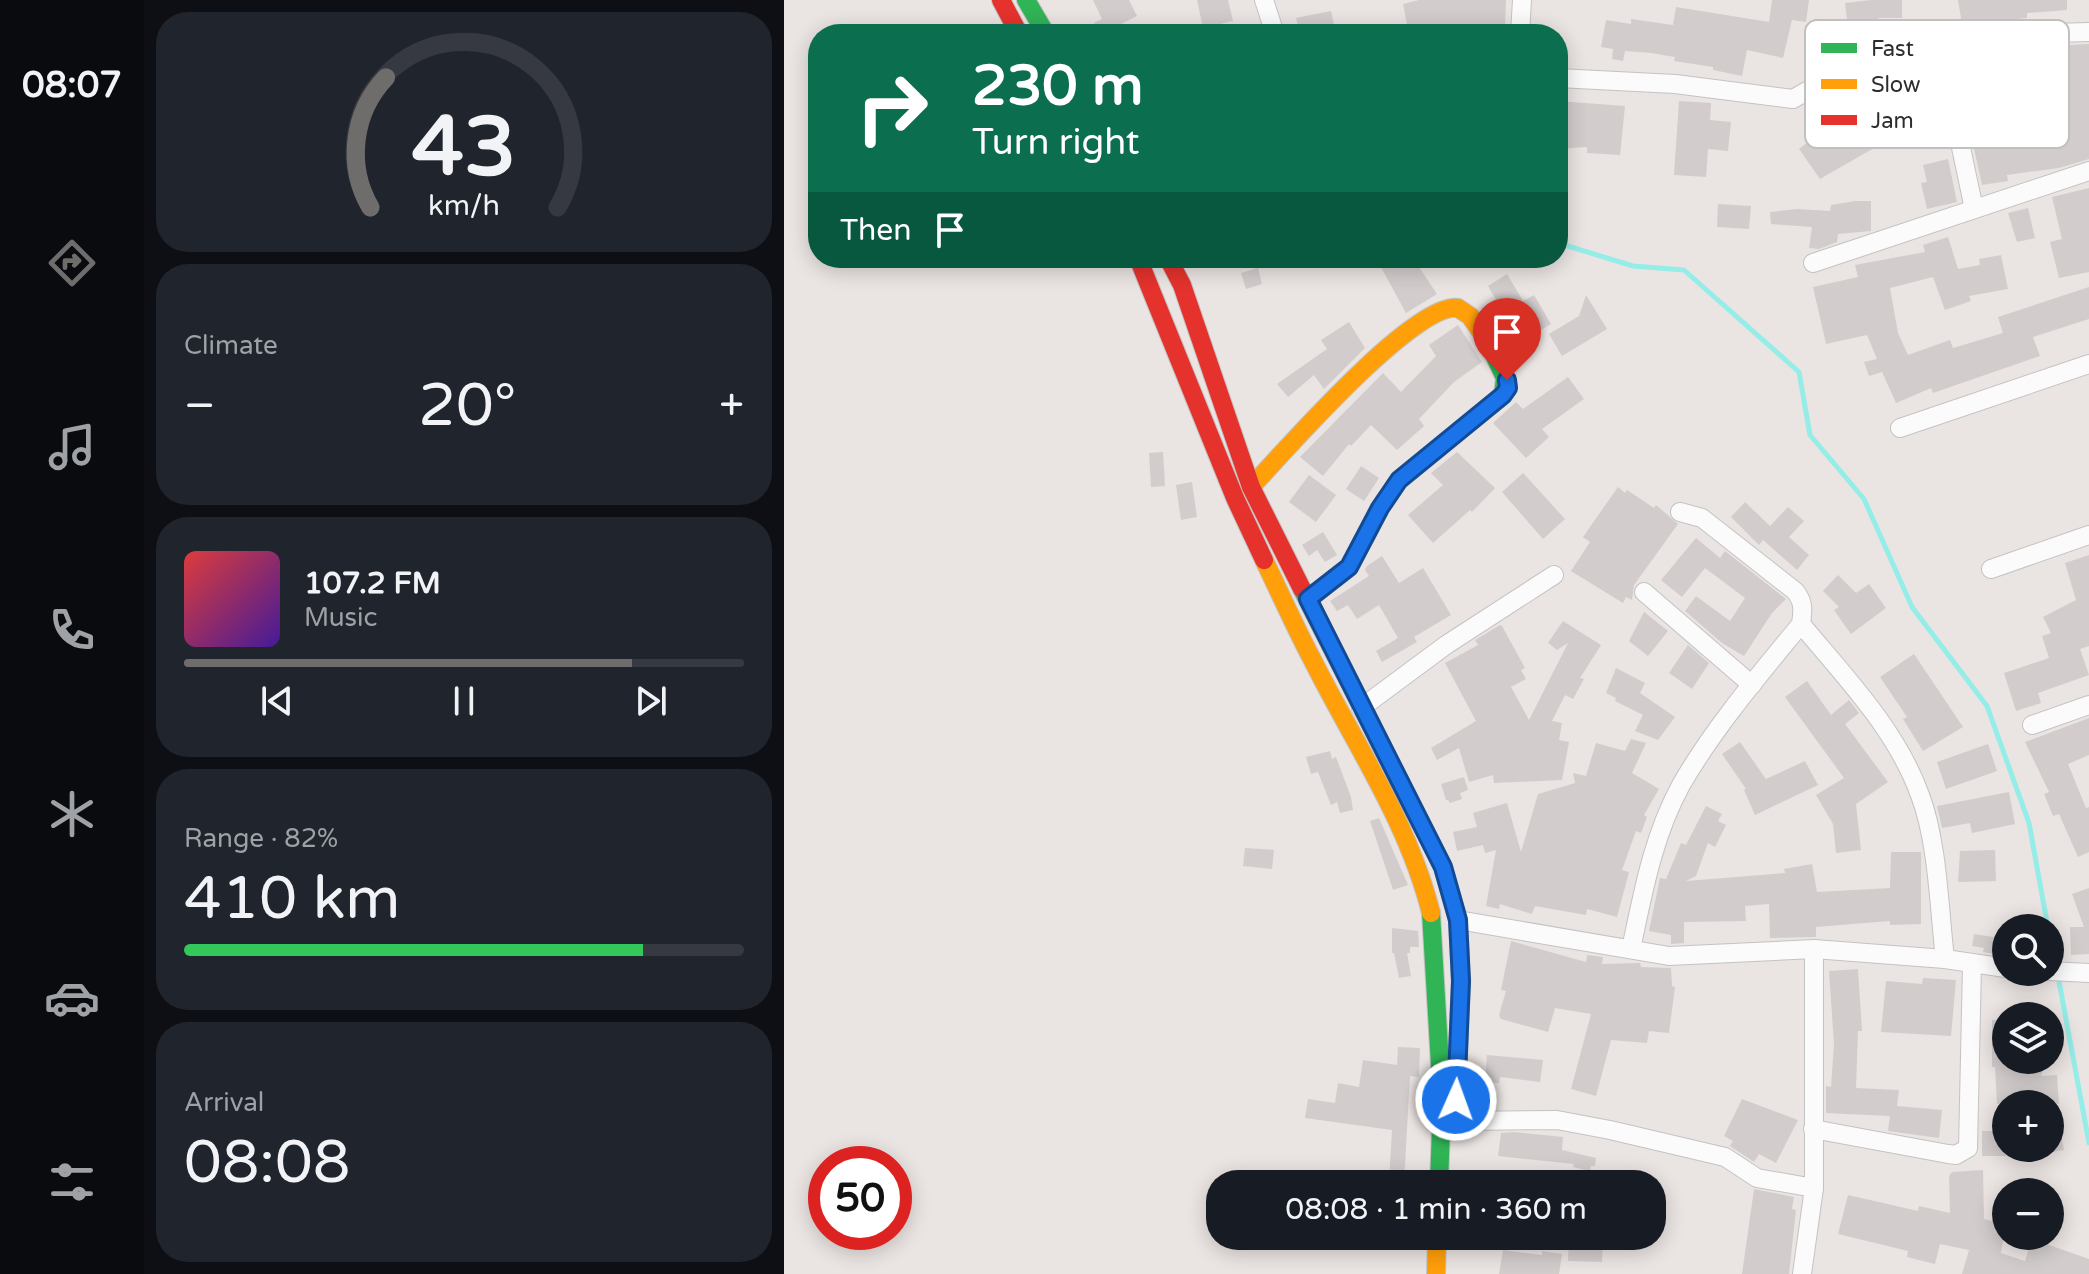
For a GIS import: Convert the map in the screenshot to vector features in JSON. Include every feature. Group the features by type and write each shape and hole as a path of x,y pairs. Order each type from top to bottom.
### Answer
{"main road":[{"path":"1001,0 1014,24"},
{"path":"1026,0 1040,24"},
{"path":"1142,268 1235,498 1312,660 1377,776 1421,873 1433,921 1442,1099 1439,1170"},
{"path":"1173,268 1182,285 1251,487 1443,867 1458,920 1459,1037 1454,1170"},
{"path":"1251,487 1391,346 1436,311 1454,306 1463,309 1491,348 1507,380 1508,388 1503,395 1399,480 1380,508 1349,567 1308,599"},
{"path":"1439,1037 1459,1037"},
{"path":"1436,1274 1437,1250"},
{"path":"1450,1274 1451,1250"}],"street":[{"path":"1264,0 1272,24"},
{"path":"1521,24 1522,0"},
{"path":"2069,33 2089,32"},
{"path":"1568,79 1675,84 1793,99 1805,92"},
{"path":"1961,148 1974,209"},
{"path":"1813,263 2089,171"},
{"path":"1900,428 2089,364"},
{"path":"1631,949 1657,841 1681,785 1752,685 1801,624 1802,599 1795,591 1702,518 1680,512"},
{"path":"1991,569 2089,535"},
{"path":"1361,708 1446,645 1554,575"},
{"path":"1644,592 1752,685"},
{"path":"1801,624 1889,732 1920,794 1928,825 1945,959"},
{"path":"2032,725 2089,705"},
{"path":"1458,920 1669,956 1814,949 1945,959 1992,967"},
{"path":"1802,1274 1814,1188 1814,949"},
{"path":"1813,1129 1948,1154 1960,1154 1968,1148 1972,965"},
{"path":"2064,971 2087,972"},
{"path":"1456,1121 1557,1120 1725,1157 1757,1178 1814,1188"}],"building":[{"path":"1093,0 1129,0 1137,16 1121,24 1094,24 1102,19"},
{"path":"1197,0 1228,0 1233,21 1202,24"},
{"path":"1419,0 1506,0 1505,24 1407,24 1403,4"},
{"path":"1772,0 1809,0 1805,22 1792,20 1783,58 1747,50 1742,76 1651,53 1625,51 1623,61 1612,59 1613,49 1601,47 1606,20 1631,24 1631,19 1673,25 1676,7 1769,22"},
{"path":"1902,0 1902,18 1814,20 1847,19 1845,3"},
{"path":"1958,0 2067,0 2067,10 2027,13 2027,18 1961,20"},
{"path":"1331,11 1334,24 1298,24 1296,18"},
{"path":"2089,44 2089,159 2059,168 2007,175 2008,181 1982,185 1974,148 2069,148 2069,45"},
{"path":"1679,101 1711,103 1710,120 1731,122 1728,151 1708,149 1706,177 1674,175"},
{"path":"1568,102 1625,106 1620,155 1587,153 1587,147 1568,148"},
{"path":"1805,144 1805,148 1874,148 1820,179 1799,149"},
{"path":"1948,159 1957,202 1927,209 1921,183 1927,182 1923,165"},
{"path":"2089,188 2089,272 2059,278 2050,242 2062,239 2052,197"},
{"path":"1871,201 1871,231 1838,234 1837,242 1819,249 1809,248 1812,227 1771,224 1770,212 1797,209 1830,211 1831,205"},
{"path":"1718,204 1751,206 1749,229 1717,227"},
{"path":"2028,208 2035,238 2017,242 2008,213"},
{"path":"1948,237 1958,269 1980,265 1979,259 2001,255 2008,289 1969,296 1971,301 1945,310 1933,277 1890,288 1898,333 1908,355 1950,340 1953,348 2003,333 1998,317 2089,287 2089,319 2033,337 2040,356 1933,393 1931,388 1896,403 1882,372 1869,376 1864,362 1877,359 1867,335 1826,344 1813,287 1858,277 1855,265 1925,252 1923,245"},
{"path":"1258,268 1262,284 1246,289 1241,273"},
{"path":"1381,268 1420,268 1437,294 1406,313"},
{"path":"1507,274 1523,301 1534,295 1551,324 1520,342 1488,286"},
{"path":"1586,295 1607,329 1562,356 1549,334 1579,316"},
{"path":"1349,322 1365,348 1324,389 1314,375 1288,397 1277,384 1327,349 1321,340"},
{"path":"1458,325 1482,362 1454,382 1419,419 1424,426 1397,450 1371,425 1351,446 1349,444 1323,476 1300,457 1383,373 1401,392 1436,356 1429,345"},
{"path":"1568,377 1584,399 1542,429 1549,437 1526,458 1493,423 1516,402 1523,409"},
{"path":"1163,452 1165,486 1151,487 1149,453"},
{"path":"1457,452 1495,488 1472,512 1470,510 1433,543 1408,515 1443,485 1431,473"},
{"path":"1361,466 1379,478 1364,501 1346,489"},
{"path":"1523,473 1565,519 1543,539 1502,492"},
{"path":"1309,475 1336,495 1316,522 1289,502"},
{"path":"1192,482 1197,517 1181,520 1176,485"},
{"path":"1618,487 1654,508 1656,505 1678,524 1634,585 1632,600 1626,597 1623,603 1571,571 1590,542 1583,537"},
{"path":"1745,502 1770,526 1788,507 1804,521 1789,537 1809,555 1797,570 1763,540 1759,545 1731,517"},
{"path":"1323,532 1337,555 1325,562 1317,550 1309,556 1302,545"},
{"path":"1696,538 1720,558 1725,551 1786,599 1772,613 1744,656 1722,643 1685,611 1696,596 1730,621 1745,598 1705,568 1682,597 1661,580"},
{"path":"2089,555 2089,646 2080,649 2089,675 2038,693 2041,703 2016,711 2004,673 2049,658 2042,636 2051,633 2043,617 2076,600 2065,563"},
{"path":"1382,556 1399,583 1423,568 1451,615 1414,637 1417,642 1382,662 1376,651 1398,638 1379,605 1357,619 1348,605 1337,611 1330,601 1369,576 1365,570 1367,566"},
{"path":"1838,575 1856,593 1869,584 1886,608 1851,634 1834,610 1839,607 1823,591"},
{"path":"1644,612 1668,631 1648,656 1629,641"},
{"path":"1563,621 1601,645 1580,678 1584,679 1573,699 1565,695 1552,721 1562,723 1559,740 1569,742 1562,780 1494,783 1493,775 1469,782 1459,748 1437,760 1431,748 1476,721 1445,663 1478,645 1475,640 1502,626 1525,668 1521,670 1526,679 1511,687 1529,720 1568,643 1557,650 1548,643"},
{"path":"1688,645 1709,663 1692,689 1669,673"},
{"path":"1914,654 1963,727 1923,751 1903,719 1907,717 1880,677"},
{"path":"1616,668 1645,683 1640,693 1675,717 1658,740 1635,731 1643,715 1606,693"},
{"path":"1807,681 1831,715 1849,700 1859,713 1845,724 1888,782 1856,804 1861,850 1836,853 1833,824 1816,795 1844,778 1785,697"},
{"path":"2089,718 2089,755 2068,764 2086,808 2089,807 2089,852 2078,857 2059,814 2053,816 2044,794 2049,792 2025,742"},
{"path":"1631,739 1646,743 1632,773 1659,789 1644,815 1647,817 1641,833 1636,831 1622,870 1629,872 1617,917 1587,909 1586,915 1535,906 1532,914 1500,904 1499,909 1486,906 1496,850 1485,853 1483,845 1457,851 1453,832 1477,827 1473,813 1507,803 1521,852 1538,794 1575,783 1573,773 1586,776 1596,743 1625,751"},
{"path":"1740,742 1766,779 1805,761 1818,785 1755,815 1746,789 1722,754"},
{"path":"1988,744 1997,771 1946,789 1937,762"},
{"path":"1330,751 1332,759 1336,757 1353,810 1340,813 1337,802 1331,805 1318,772 1311,774 1306,757"},
{"path":"1464,777 1468,790 1460,793 1462,799 1450,803 1441,784"},
{"path":"2009,792 2015,824 1972,833 1970,823 1942,828 1937,806"},
{"path":"1706,806 1722,814 1718,821 1726,825 1715,847 1708,843 1696,876 1686,881 1785,873 1784,869 1812,864 1817,892 1890,888 1891,852 1921,852 1921,924 1890,925 1890,921 1816,927 1816,937 1770,938 1769,904 1745,906 1746,921 1684,922 1684,943 1671,944 1671,935 1649,931 1660,878 1666,879 1681,843 1686,845"},
{"path":"1379,818 1408,885 1393,890 1370,821"},
{"path":"1245,848 1274,850 1272,869 1243,866"},
{"path":"1995,850 1996,881 1958,882 1960,851"},
{"path":"2089,888 2089,954 2071,955 2070,927 2084,927 2072,894"},
{"path":"1392,928 1418,931 1419,947 1410,947 1410,953 1407,953 1411,976 1399,978 1392,953"},
{"path":"1974,934 1992,937 1992,954 1972,946"},
{"path":"1511,941 1586,962 1587,955 1603,957 1602,964 1640,963 1641,967 1671,968 1672,986 1675,987 1669,1033 1649,1031 1647,1043 1611,1040 1596,1096 1571,1089 1591,1014 1555,1008 1548,1032 1501,1019 1499,1015 1506,991 1501,990"},
{"path":"1858,969 1862,1031 1858,1031 1856,1088 1899,1090 1897,1106 1942,1110 1939,1138 1888,1131 1890,1116 1826,1113 1826,1086 1831,1087 1834,1044 1829,971"},
{"path":"1923,978 1956,980 1951,1036 1881,1032 1886,981 1922,984"},
{"path":"1398,1047 1420,1048 1419,1077 1410,1076 1405,1170 1390,1170 1392,1130 1305,1118 1308,1099 1335,1103 1338,1083 1359,1087 1363,1060 1397,1065"},
{"path":"1487,1055 1543,1060 1540,1082 1500,1077 1499,1083 1485,1082"},
{"path":"1995,1074 2057,1075 2058,1090 1996,1090"},
{"path":"1742,1099 1798,1120 1776,1163 1759,1154 1754,1162 1730,1146 1733,1141 1724,1136"},
{"path":"1982,1131 1992,1131 1992,1156 1982,1156"},
{"path":"1501,1133 1563,1137 1562,1150 1596,1158 1595,1166 1586,1170 1573,1167 1574,1164 1498,1156"},
{"path":"1983,1170 1984,1219 1992,1221 1992,1250 2002,1250 2001,1253 2025,1261 2028,1250 2063,1250 2089,1259 2089,1274 1962,1274 1969,1250 1940,1244 1935,1264 1907,1257 1908,1251 1838,1234 1848,1195 1918,1211 1919,1206 1950,1213 1949,1176 1952,1172"},
{"path":"1754,1189 1794,1197 1792,1209 1796,1210 1789,1274 1742,1274"},
{"path":"1503,1250 1562,1254 1559,1274 1499,1274"},
{"path":"1568,1250 1602,1250 1602,1262 1568,1261"}],"waterway":[{"path":"1568,246 1633,266 1684,270 1799,372 1810,435 1864,499 1912,607 1987,706 2029,823 2045,914"},
{"path":"2060,986 2089,1143"}],"traffic: fast":[{"path":"1026,0 1040,24"},
{"path":"1308,599 1349,567 1380,508 1399,480 1503,395 1505,378 1487,340"},
{"path":"1302,589 1443,867 1458,920 1461,981 1456,1102"},
{"path":"1431,913 1442,1099 1439,1170"}],"traffic: slow":[{"path":"1251,487 1350,382 1412,329 1438,313 1458,308 1470,316 1487,340"},
{"path":"1264,560 1394,814 1409,846 1431,913"},
{"path":"1436,1274 1437,1250"}],"traffic: jam":[{"path":"1001,0 1014,24"},
{"path":"1142,268 1235,498 1264,560"},
{"path":"1173,268 1182,285 1251,487 1302,589"}],"route":[{"path":"1456,1100 1461,981 1458,920 1443,867 1308,599 1336,579 1356,558 1380,508 1399,480 1503,395 1508,388 1507,380"}]}
